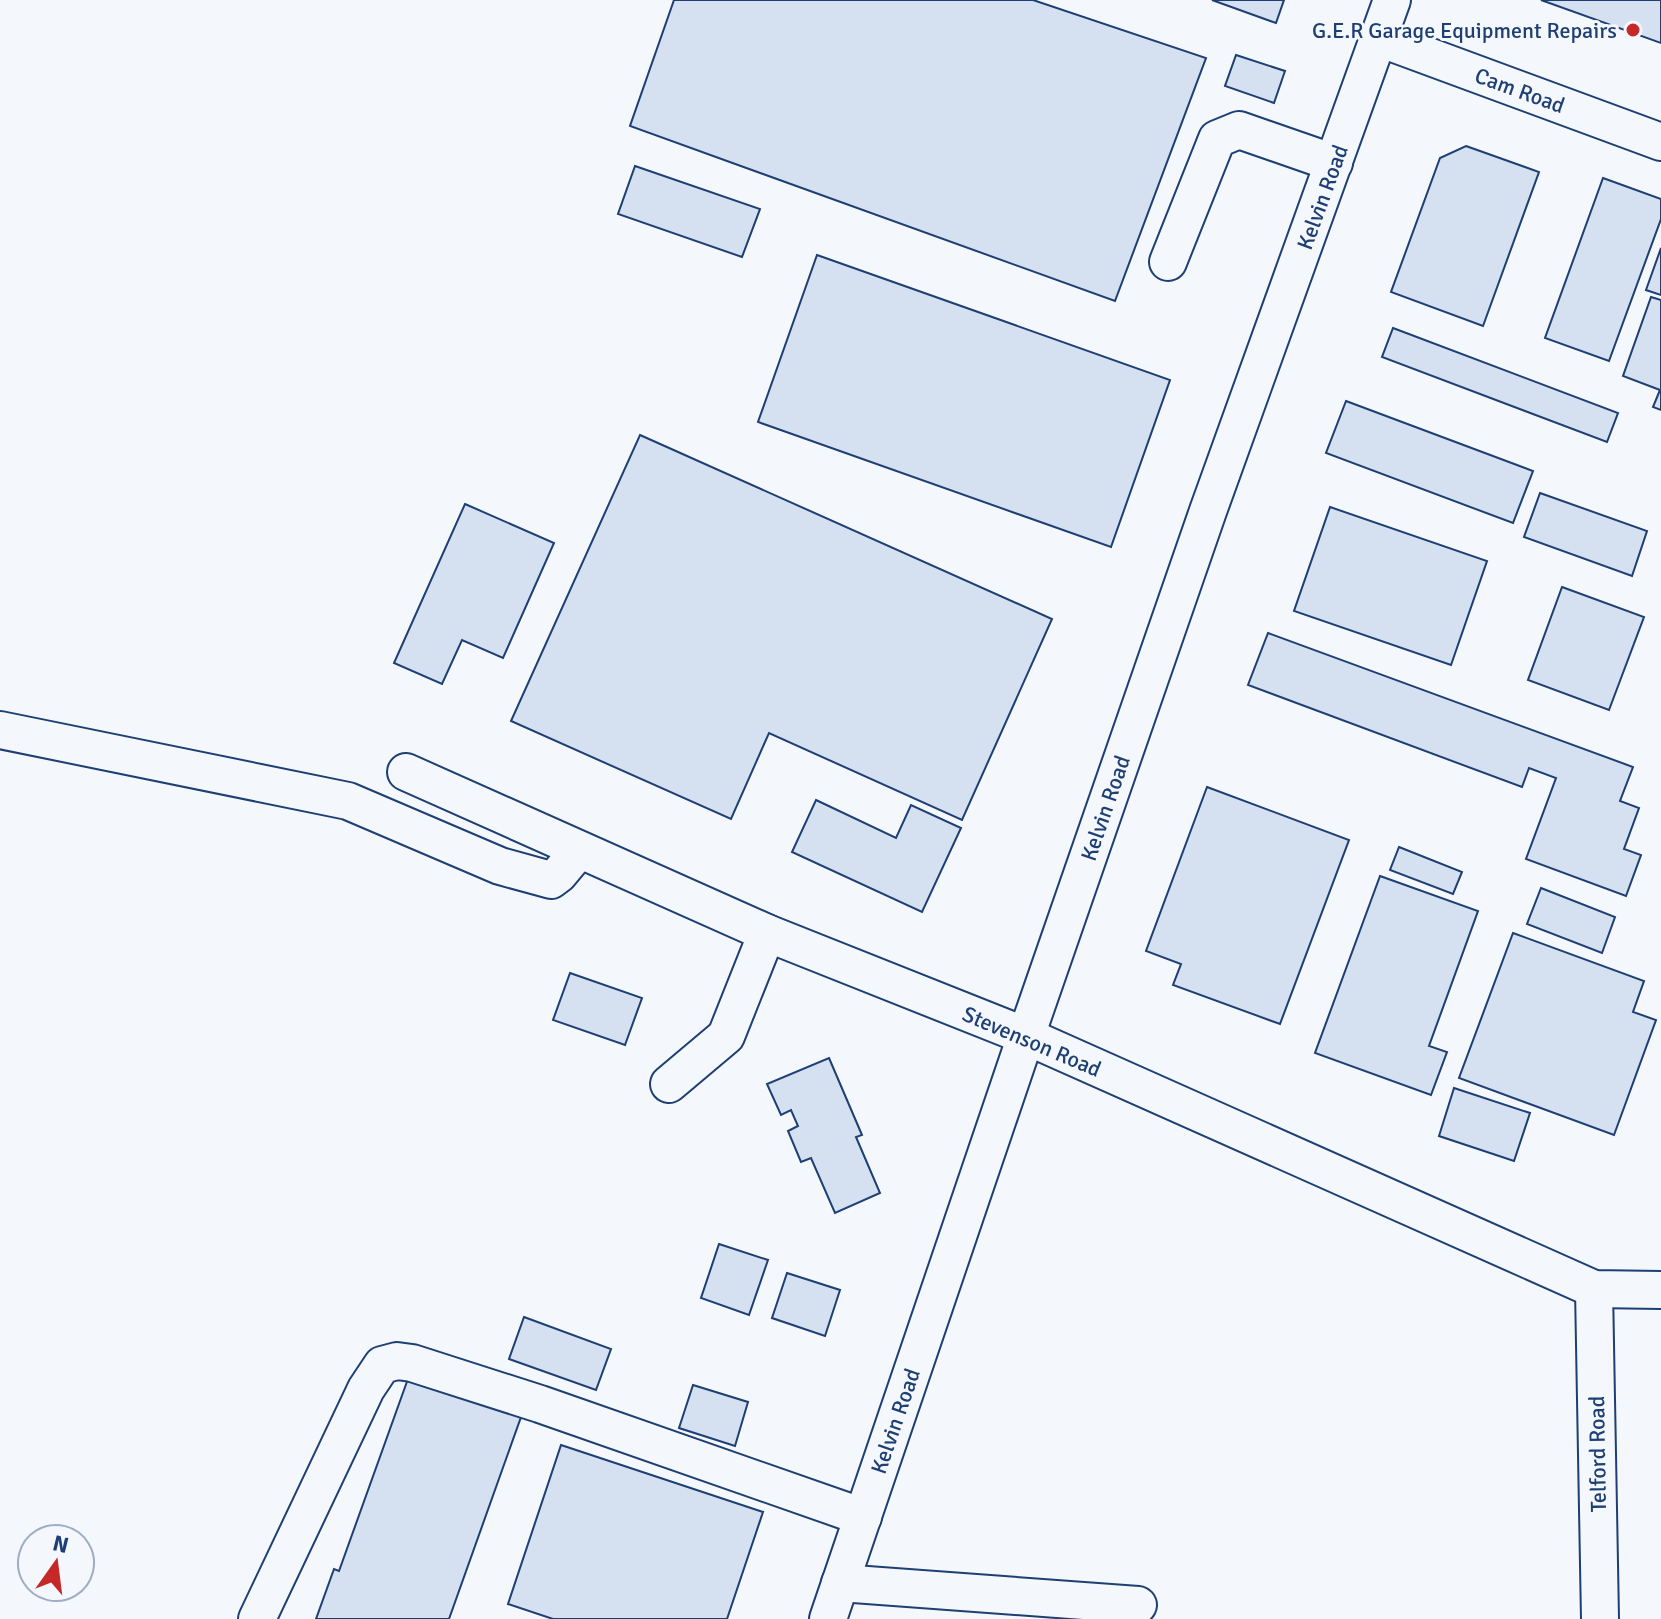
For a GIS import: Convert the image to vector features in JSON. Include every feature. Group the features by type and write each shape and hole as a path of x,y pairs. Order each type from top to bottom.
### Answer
{"street":[{"name":"Kelvin Road","path":"828,1619 1208,511 1392,0"},
{"name":"Cam Road","path":"1379,38 1661,142"},
{"path":"1168,262 1217,139 1239,130 1334,163"},
{"path":"0,730 348,801 500,866 536,877 551,880 579,850"},
{"name":"Stevenson Road","path":"406,772 767,933 1026,1036 1594,1289 1661,1290"},
{"path":"669,1084 726,1036 767,933"},
{"name":"Telford Road","path":"1594,1289 1600,1619"},
{"path":"257,1619 366,1389 382,1365 397,1361 412,1363 540,1404 863,1517"},
{"path":"840,1583 1138,1605"}],"building":[{"path":"674,0 1033,0 1206,58 1115,301 630,126"},
{"path":"1212,0 1284,0 1276,23"},
{"path":"1541,0 1661,0 1661,43"},
{"path":"1236,55 1285,71 1274,103 1225,86"},
{"path":"1466,146 1539,172 1483,326 1391,292 1440,158"},
{"path":"635,166 760,209 742,257 618,214"},
{"path":"1603,178 1661,199 1661,219 1609,361 1545,338"},
{"path":"1661,248 1661,295 1646,290"},
{"path":"817,255 1170,380 1111,547 758,422"},
{"path":"1651,297 1661,300 1661,410 1653,407 1660,390 1623,376"},
{"path":"1393,328 1618,413 1607,442 1382,357"},
{"path":"1346,401 1533,471 1513,523 1326,453"},
{"path":"640,435 1052,619 962,820 769,733 731,819 511,721"},
{"path":"1540,493 1647,531 1632,576 1524,537"},
{"path":"465,504 554,543 503,658 462,640 442,684 394,663"},
{"path":"1330,507 1487,561 1451,665 1294,611"},
{"path":"1562,587 1644,617 1609,710 1528,680"},
{"path":"1268,633 1633,767 1620,801 1639,808 1624,849 1641,855 1626,896 1526,859 1556,778 1529,768 1522,787 1248,685"},
{"path":"1207,787 1349,840 1280,1024 1173,985 1181,964 1146,951"},
{"path":"816,800 896,838 911,805 961,828 922,912 792,852"},
{"path":"1399,847 1462,872 1453,894 1390,870"},
{"path":"1380,876 1478,911 1429,1046 1447,1052 1431,1095 1315,1053"},
{"path":"1541,888 1615,917 1602,953 1527,924"},
{"path":"1513,933 1644,981 1633,1012 1656,1020 1614,1135 1459,1078"},
{"path":"570,973 642,998 625,1045 553,1020"},
{"path":"829,1058 862,1135 856,1137 880,1193 835,1213 811,1158 801,1162 788,1131 798,1126 791,1110 781,1115 767,1084"},
{"path":"1454,1088 1530,1113 1514,1161 1439,1136"},
{"path":"719,1244 768,1260 749,1315 701,1298"},
{"path":"787,1273 840,1290 825,1336 772,1318"},
{"path":"524,1317 611,1349 596,1390 509,1359"},
{"path":"409,1376 521,1417 449,1619 316,1619 334,1569 339,1571"},
{"path":"693,1385 748,1402 735,1446 679,1428"},
{"path":"561,1445 763,1512 727,1619 553,1619 508,1604"}],"place":[{"name":"G.E.R Garage Equipment Repairs","path":"1633,30"}]}
